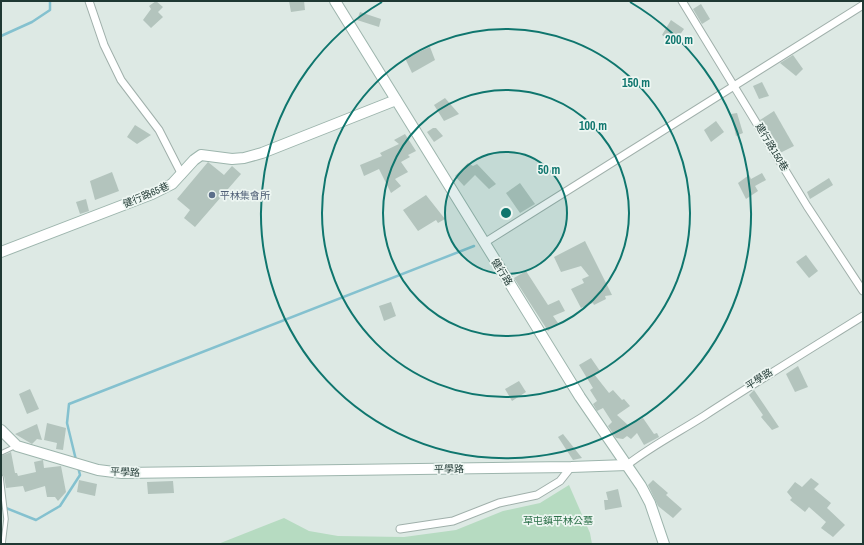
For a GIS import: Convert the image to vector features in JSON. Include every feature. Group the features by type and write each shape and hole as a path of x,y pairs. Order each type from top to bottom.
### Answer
{"street":[{"path":"89,1 104,45 121,80 155,124 182,175"},
{"name":"健行路","path":"335,1 580,397 627,465 650,503 664,544"},
{"name":"建行路150巷","path":"682,1 807,206 863,291"},
{"path":"484,243 863,5"},
{"name":"健行路65巷","path":"1,252 152,194 172,184 182,175 194,160 201,155 232,159 256,155 396,100"},
{"name":"平學路","path":"1,430 17,446 98,470 122,473 627,465 652,446 863,316"},
{"path":"400,529 453,521 499,504 537,495 560,481 571,467"}],"lane":[{"path":"1,452 17,446"},
{"path":"1,477 6,507 3,544"}],"green space":[{"name":"草屯鎮平林公墓","path":"569,485 590,533 592,544 218,544 284,518 309,531 338,536 404,537 456,530 503,511 540,503"}],"building":[{"path":"156,1 163,7 158,12 163,17 151,28 143,20 151,9 149,6"},
{"path":"289,1 304,1 305,10 291,12"},
{"path":"701,4 710,19 702,24 693,9"},
{"path":"360,12 381,19 379,27 357,20"},
{"path":"671,20 684,29 674,43 662,35"},
{"path":"430,47 435,60 412,73 405,58"},
{"path":"793,55 803,69 796,76 780,63"},
{"path":"762,82 769,96 759,99 753,86"},
{"path":"445,98 459,114 444,121 434,105"},
{"path":"774,111 794,146 780,153 760,120"},
{"path":"737,113 743,133 736,136 731,114"},
{"path":"716,121 724,132 711,142 704,130"},
{"path":"135,125 151,135 137,144 127,137"},
{"path":"433,128 436,128 443,136 434,142 427,132"},
{"path":"405,134 416,151 408,155 410,157 401,162 408,172 395,179 401,186 391,193 379,169 364,176 360,165 382,156 380,153 399,144 394,140"},
{"path":"208,162 224,175 232,166 241,174 195,227 184,218 190,210 177,199"},
{"path":"468,163 473,166 477,164 496,184 489,189 475,175 464,186 455,176"},
{"path":"112,172 119,191 95,200 90,181"},
{"path":"762,173 766,180 755,186 758,191 746,199 738,183 749,175 751,179"},
{"path":"829,178 833,185 810,199 807,192"},
{"path":"520,183 535,204 520,213 506,193"},
{"path":"426,195 445,219 438,223 436,220 418,231 403,210"},
{"path":"86,199 89,211 80,214 76,202"},
{"path":"585,241 612,295 605,296 606,299 594,305 593,303 581,308 571,289 584,283 582,279 589,276 581,266 561,272 554,257"},
{"path":"806,255 818,271 809,278 796,262"},
{"path":"526,271 548,305 559,300 565,311 553,316 558,323 548,331 514,278"},
{"path":"391,302 396,316 384,321 379,306"},
{"path":"591,358 600,371 594,374 609,393 613,390 630,406 617,415 629,426 643,418 654,434 657,433 659,437 644,445 637,433 631,439 627,436 623,439 616,438 608,426 612,422 603,408 597,411 593,404 597,401 590,390 593,388 579,365"},
{"path":"798,366 808,387 795,392 786,374"},
{"path":"519,381 526,392 512,401 505,389"},
{"path":"30,389 39,409 27,414 19,394"},
{"path":"754,390 779,427 772,430 761,417 763,415 749,395"},
{"path":"47,423 66,428 63,450 56,449 57,443 44,440"},
{"path":"37,424 42,440 37,439 32,444 15,434"},
{"path":"563,434 582,458 573,460 558,437"},
{"path":"11,452 15,473 17,473 18,476 36,472 34,462 43,460 44,468 61,466 66,492 58,501 55,497 47,497 45,486 25,492 23,486 6,488 4,476 1,474 1,456"},
{"path":"811,478 819,484 814,489 831,503 827,508 845,525 833,537 821,528 826,522 809,507 805,512 790,500 792,498 787,492 795,482 802,487"},
{"path":"79,480 97,484 95,496 77,492"},
{"path":"653,480 668,493 666,495 682,509 673,518 658,506 648,485"},
{"path":"173,481 174,493 148,494 147,482"},
{"path":"618,489 622,507 605,510 604,500 608,500 606,492"}],"waterway":[{"path":"1,36 32,22 50,10 50,1"},
{"path":"76,460 67,423 69,404 474,246"},
{"path":"1,506 36,520 60,506 80,475 78,467"}],"place":[{"name":"平林集會所","path":"212,195"}]}
